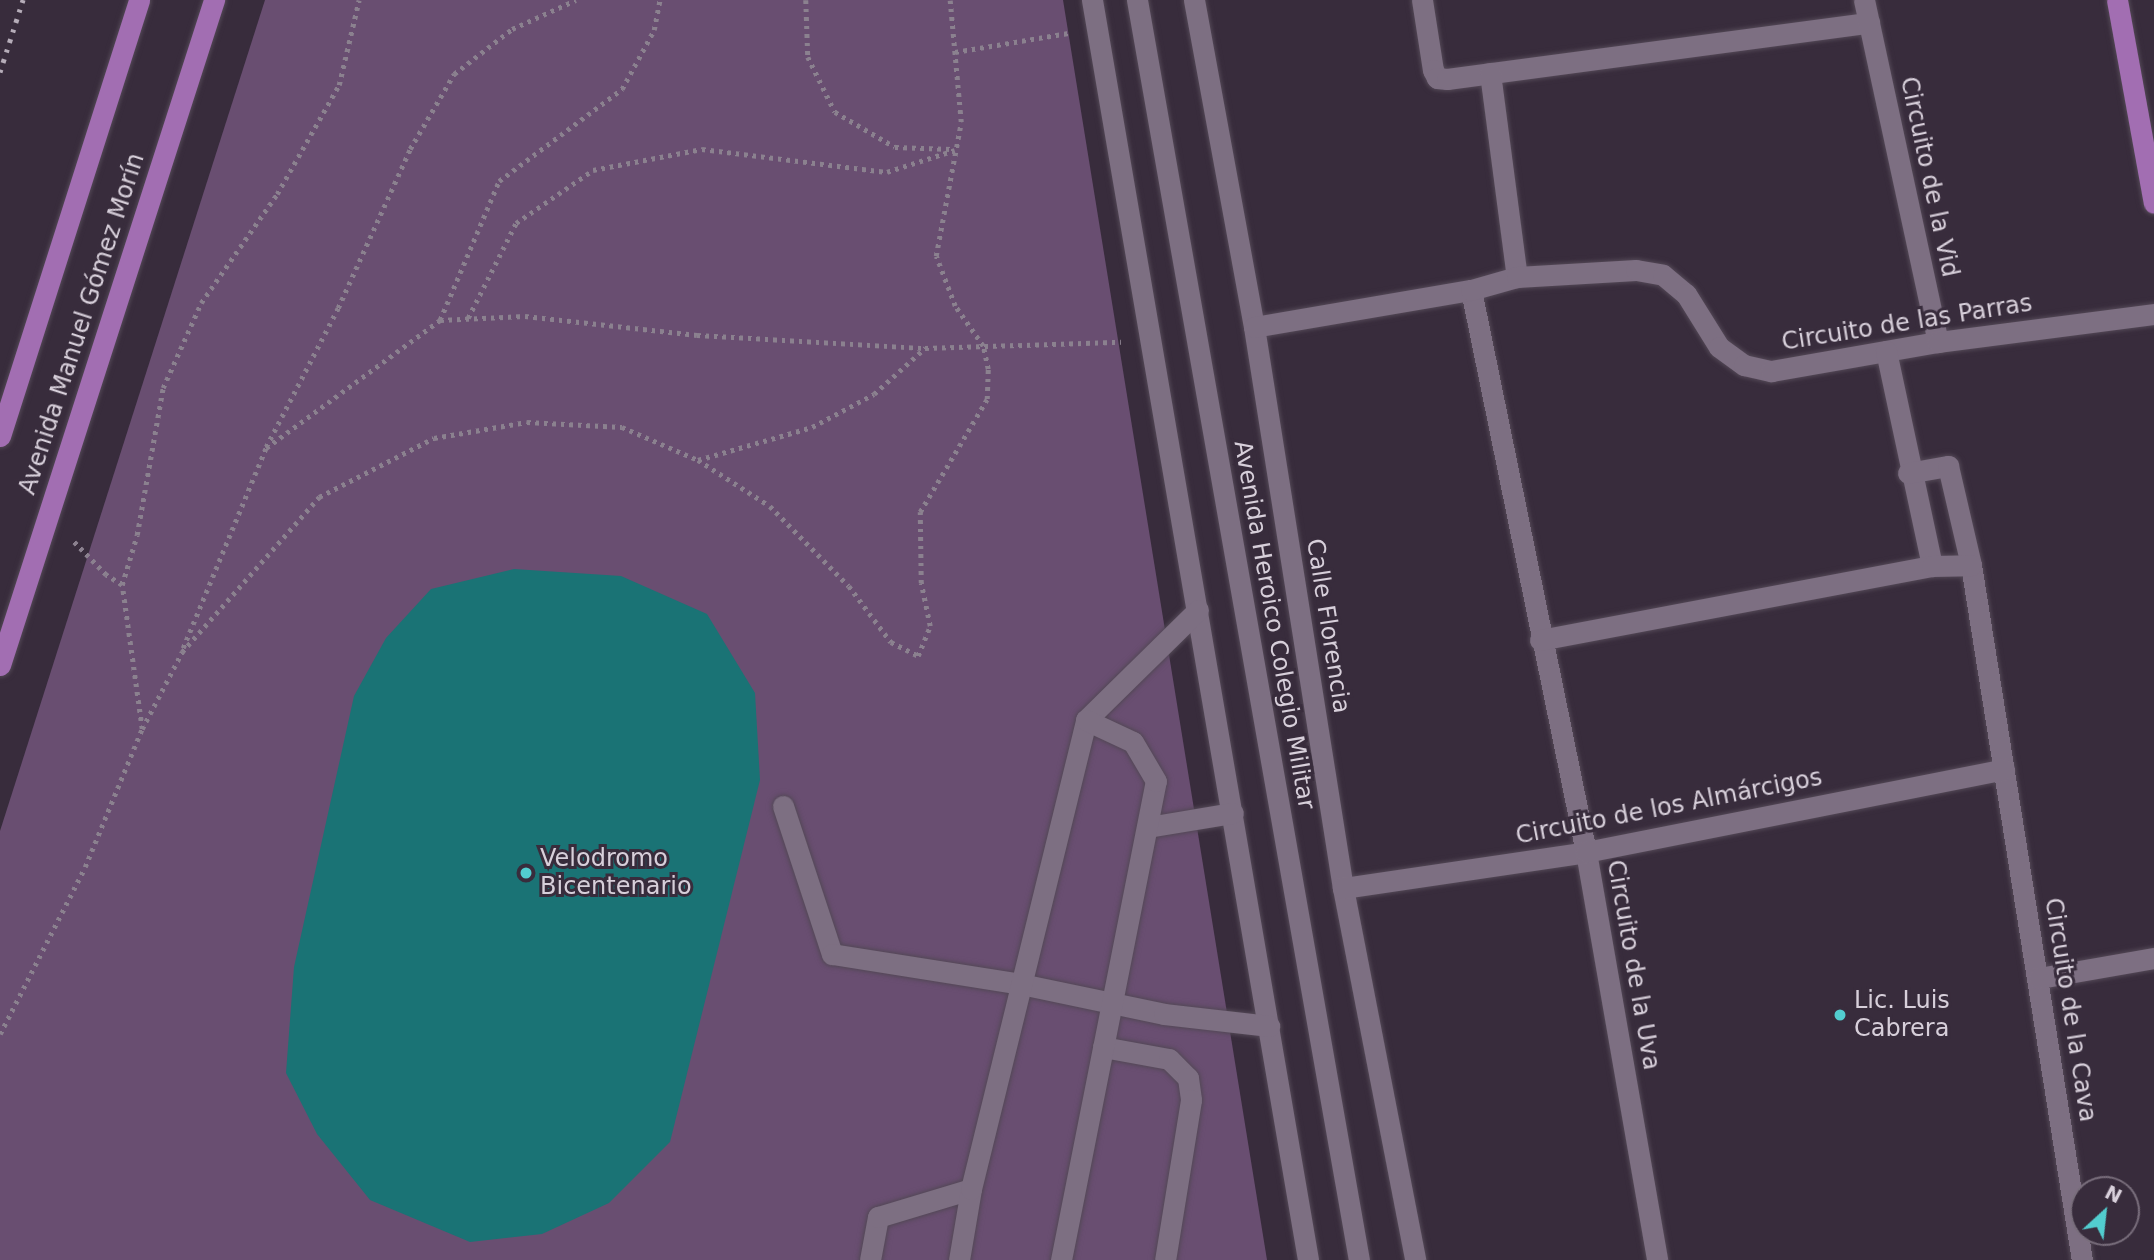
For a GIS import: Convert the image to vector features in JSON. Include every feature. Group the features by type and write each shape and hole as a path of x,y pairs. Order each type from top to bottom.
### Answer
{"main road":[{"name":"Avenida Manuel Gómez Morín","path":"0,436 139,0"},
{"name":"Avenida Manuel Gómez Morín","path":"0,665 214,0"},
{"path":"2117,0 2154,203"}],"street":[{"path":"1092,0 1308,1260"},
{"name":"Avenida Heroico Colegio Militar","path":"1137,0 1359,1260"},
{"name":"Calle Florencia","path":"1194,0 1254,327 1343,888 1415,1260"},
{"path":"1422,0 1437,78 1869,23"},
{"name":"Circuito de la Vid","path":"1864,0 1938,342"},
{"path":"1490,73 1517,277"},
{"name":"Circuito de las Parras","path":"1254,327 1471,290 1517,277 1636,270 1663,275 1686,294 1718,347 1744,365 1771,371 1938,342 2154,314"},
{"name":"Circuito de la Uva","path":"1471,290 1540,640 1586,852 1657,1260"},
{"path":"1886,351 1908,472 1932,566"},
{"path":"1908,472 1948,466 1971,565 2004,769"},
{"path":"1540,640 1932,566 1971,565"},
{"path":"959,1260 971,1189 1086,719 1198,610"},
{"path":"1061,1260 1156,781 1133,742 1086,719"},
{"name":"Circuito de los Almárcigos","path":"1343,888 1586,852 2004,769"},
{"name":"Circuito de la Cava","path":"2004,769 2082,1260"},
{"path":"782,806 832,954 1021,984 1112,1004 1269,1026"},
{"path":"1148,827 1233,813"},
{"path":"2039,978 2154,958"},
{"path":"1104,1047 1169,1059 1188,1078 1191,1100 1165,1260"},
{"path":"870,1260 878,1217 971,1189"}],"path":[{"path":"142,729 122,584 137,535 163,388 201,303 277,194 338,85 359,0"},
{"path":"0,1034 85,867 142,729 182,652 266,448 338,308 410,149 454,74 512,29 576,0"},
{"path":"266,448 440,320 499,181 622,89 654,30 660,0"},
{"path":"806,0 808,57 835,111 895,148 955,150"},
{"path":"182,652 319,497 434,438 527,422 622,427 698,460 770,506 849,586 891,642 918,656 930,626 921,583 920,512 987,399 988,369 982,346 955,306 936,256 961,122 950,0"},
{"path":"955,52 1097,28"},
{"path":"468,318 516,223 593,170 702,149 887,172 955,150"},
{"path":"440,320 526,316 697,335 925,348 1151,341"},
{"path":"698,460 812,427 874,394 925,348"},
{"path":"48,515 106,575 122,584"}],"shaded area":[{"path":"265,0 1063,0 1267,1260 0,1260 0,831"}],"building":[{"name":"Velodromo Bicentenario","path":"514,569 621,576 707,614 755,693 760,780 670,1142 609,1203 542,1234 470,1242 370,1200 317,1134 286,1073 294,967 354,696 386,638 431,589"}],"railway":[{"path":"0,72 23,0"}],"place":[{"name":"Velodromo Bicentenario","path":"526,873"},
{"name":"Lic. Luis Cabrera","path":"1840,1015"}]}
